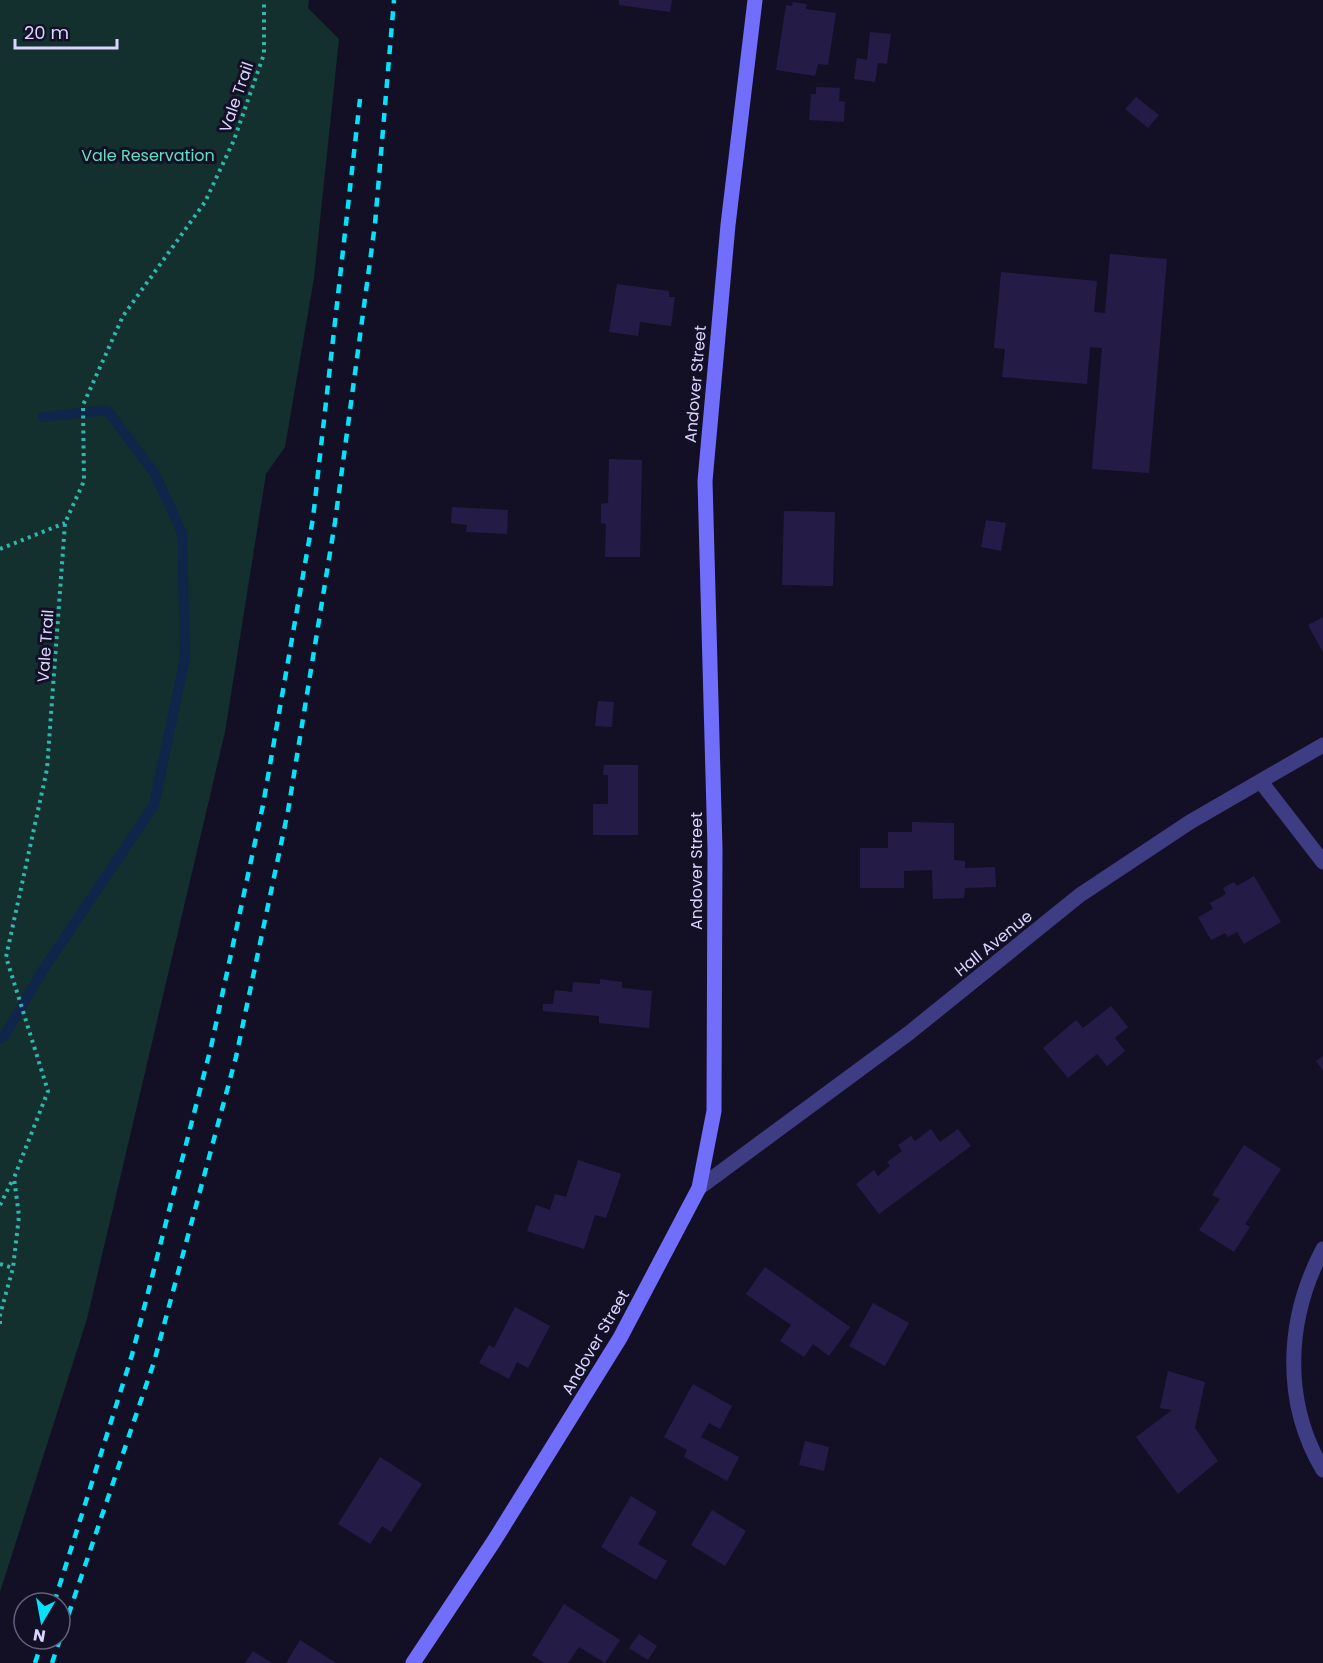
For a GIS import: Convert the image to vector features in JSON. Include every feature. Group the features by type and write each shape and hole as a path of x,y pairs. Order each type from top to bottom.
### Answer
{"main road":[{"name":"Andover Street","path":"413,1663 494,1541 620,1338 699,1188 714,1111 715,849 705,481 728,225 756,0"}],"street":[{"name":"Hall Avenue","path":"699,1188 909,1033 1080,895 1190,822 1323,745"},
{"path":"1261,782 1323,862"},
{"path":"1323,1249 1312,1270 1302,1298 1295,1326 1292,1355 1299,1413 1323,1470"}],"path":[{"name":"Vale Trail","path":"0,1324 0,1315 13,1268 19,1216 14,1178 48,1091 6,957 47,770 66,523 84,481 83,405 123,316 205,202 234,140 264,54 264,0"},
{"path":"0,549 66,523"},
{"path":"0,1205 14,1178"},
{"path":"0,1264 13,1268"}],"green space":[{"name":"Vale Reservation","path":"0,0 309,0 308,8 339,39 314,278 285,447 266,474 225,732 87,1319 0,1592"}],"building":[{"path":"619,0 672,0 670,12 619,5"},
{"path":"793,2 807,4 806,9 836,13 828,65 818,64 815,76 776,70 786,5 792,6"},
{"path":"870,32 891,34 887,64 878,63 875,82 854,79 857,58 867,60"},
{"path":"816,87 840,88 839,101 845,102 844,122 809,120 811,94 816,94"},
{"path":"1136,97 1159,115 1148,128 1125,109"},
{"path":"1110,254 1167,259 1149,473 1092,469 1102,348 1090,347 1087,384 1002,377 1005,349 994,348 1001,272 1097,281 1094,312 1105,313"},
{"path":"617,284 669,291 669,297 675,297 671,326 640,322 638,336 609,332"},
{"path":"609,459 642,460 640,557 605,557 606,524 601,523 601,504 608,503"},
{"path":"452,507 508,510 507,534 466,532 467,525 451,523"},
{"path":"784,511 835,512 833,586 782,585"},
{"path":"986,520 1006,523 1001,551 981,547"},
{"path":"1323,617 1323,652 1308,625"},
{"path":"598,701 614,702 612,727 595,726"},
{"path":"604,765 638,765 638,835 593,835 593,804 608,804 608,775 603,775"},
{"path":"912,822 954,823 954,860 965,861 965,868 995,867 996,887 965,888 964,898 933,899 932,870 904,871 904,888 860,888 860,848 888,848 888,832 912,832"},
{"path":"1254,876 1281,922 1244,944 1237,932 1228,937 1225,933 1211,940 1198,917 1213,909 1210,903 1226,894 1223,888 1234,882 1237,886"},
{"path":"600,979 622,982 622,988 652,991 649,1028 599,1023 599,1016 543,1011 543,1004 553,1004 555,990 572,992 573,982 600,984"},
{"path":"1111,1006 1128,1027 1115,1038 1125,1051 1107,1066 1097,1054 1068,1078 1043,1048 1076,1020 1083,1028"},
{"path":"1323,1056 1323,1071 1316,1061"},
{"path":"931,1129 940,1142 958,1129 971,1146 879,1214 856,1184 874,1170 878,1176 890,1166 887,1162 902,1151 898,1145 911,1136 915,1141"},
{"path":"1244,1145 1281,1169 1245,1224 1250,1227 1234,1252 1199,1230 1220,1199 1212,1195"},
{"path":"578,1160 621,1174 606,1218 595,1215 584,1249 527,1231 536,1205 550,1210 555,1194 566,1197"},
{"path":"765,1267 850,1327 829,1356 813,1344 804,1357 780,1341 791,1325 746,1294"},
{"path":"873,1303 909,1323 885,1366 849,1346"},
{"path":"515,1307 550,1326 528,1368 517,1362 509,1379 479,1363 489,1345 494,1348"},
{"path":"1168,1371 1205,1382 1195,1428 1218,1461 1178,1494 1136,1437 1172,1410 1160,1408"},
{"path":"693,1384 732,1406 720,1429 709,1423 701,1437 739,1457 727,1481 684,1457 687,1450 664,1437"},
{"path":"805,1441 829,1447 824,1471 799,1465"},
{"path":"380,1457 422,1484 391,1532 382,1526 370,1544 338,1524"},
{"path":"631,1496 657,1512 638,1544 667,1561 656,1580 601,1547"},
{"path":"712,1510 746,1531 725,1566 691,1545"},
{"path":"564,1604 620,1640 605,1663 579,1647 568,1663 544,1663 532,1655"},
{"path":"639,1634 657,1646 648,1660 629,1648"},
{"path":"300,1640 336,1663 286,1663"},
{"path":"253,1651 272,1663 245,1663"}],"waterway":[{"path":"0,1039 5,1035 43,970 154,805 185,658 182,533 155,474 107,410 43,417"}],"railway":[{"path":"52,1663 154,1362 236,1057 288,811 335,522 375,224 394,0"},
{"path":"58,1591 132,1355 211,1047 263,805 313,518 360,99"},
{"path":"35,1663 39,1651"}]}
